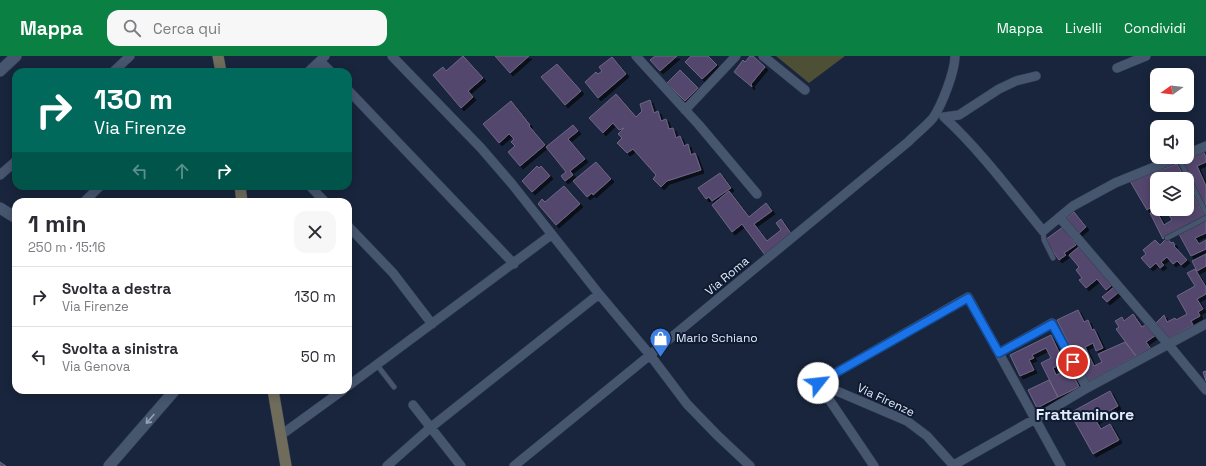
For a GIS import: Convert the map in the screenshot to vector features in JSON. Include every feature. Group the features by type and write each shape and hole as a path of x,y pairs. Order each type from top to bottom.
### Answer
{"main road":[{"path":"218,56 220,68"},
{"path":"274,394 286,466"}],"street":[{"path":"0,71 16,56"},
{"path":"117,68 130,56"},
{"path":"392,56 480,148 512,184 598,294 650,355 687,404 750,466"},
{"path":"636,56 685,110 757,194"},
{"path":"685,110 736,56"},
{"path":"763,56 805,90"},
{"name":"Via Roma","path":"514,466 908,142 933,118 940,114 944,95 955,65 955,56"},
{"path":"1117,68 1146,56"},
{"path":"312,68 323,58 329,68"},
{"path":"940,114 959,115 999,89 1016,81 1036,76"},
{"path":"352,94 514,264"},
{"path":"940,114 954,126 1043,231 1073,206 1115,183 1161,164"},
{"path":"1194,151 1206,146"},
{"path":"0,175 12,164"},
{"path":"88,198 96,190"},
{"path":"314,190 321,198"},
{"path":"0,208 12,216"},
{"path":"1060,218 1206,390"},
{"path":"352,230 393,273 432,324"},
{"path":"352,383 551,235"},
{"path":"387,466 430,428 598,294"},
{"path":"874,466 818,383 968,298 1060,466"},
{"path":"999,353 1052,324 1086,388"},
{"path":"953,466 1086,388 1206,324"},
{"name":"Via Firenze","path":"818,383 907,421 927,436 953,466"},
{"path":"109,466 172,394"},
{"path":"281,435 337,394"},
{"path":"412,405 461,466"}],"lane":[{"path":"1181,164 1206,214"},
{"path":"1167,238 1206,218"},
{"path":"1043,231 1044,240 1053,258"},
{"path":"377,365 394,387"}],"green space":[{"path":"776,56 845,56 809,83"}],"building":[{"path":"463,56 483,78 468,91 473,97 461,108 433,75 443,67 446,71"},
{"path":"495,56 529,56 510,73"},
{"path":"655,56 677,56 660,71 650,60"},
{"path":"691,56 708,56 717,65 702,79 685,62"},
{"path":"750,56 753,56 765,67 751,84 752,87 734,72 743,60 745,62"},
{"path":"612,57 626,74 598,98 585,82 596,72 598,74 602,71 599,67"},
{"path":"557,64 581,91 565,105 541,77"},
{"path":"680,70 698,88 685,101 667,83"},
{"path":"616,94 636,117 642,111 640,104 650,100 654,113 658,111 661,121 666,119 669,129 673,128 676,138 680,136 684,146 688,144 691,155 695,153 701,170 667,181 661,187 653,179 656,175 633,149 627,153 617,143 622,138 618,134 624,128 619,130 613,123 603,133 589,118"},
{"path":"511,101 545,145 520,166 508,152 515,146 511,142 514,139 509,134 499,143 483,124"},
{"path":"573,125 578,131 568,139 585,159 570,171 573,175 565,181 561,176 566,172 546,147"},
{"path":"1203,151 1206,157 1206,162 1197,166 1206,186 1206,205 1204,205 1194,185 1194,172 1187,172 1183,164 1194,164 1194,155"},
{"path":"596,162 611,179 593,195 592,193 587,197 573,181"},
{"path":"1177,164 1181,172 1155,172"},
{"path":"537,166 539,168 541,166 550,176 532,192 522,181"},
{"path":"720,173 731,188 712,201 709,197 706,199 698,188"},
{"path":"1150,174 1150,208 1147,210 1130,181"},
{"path":"564,186 580,204 556,225 538,204 542,199 545,202"},
{"path":"729,191 749,217 766,203 772,211 754,224 767,241 781,230 776,223 781,219 792,235 765,255 742,224 732,232 712,205"},
{"path":"1194,196 1205,217 1163,239 1152,216 1159,216 1164,225 1172,220 1170,216 1194,216"},
{"path":"1074,212 1086,227 1077,235 1065,220"},
{"path":"1206,220 1206,233 1195,238 1199,244 1206,240 1206,249 1191,256 1179,234"},
{"path":"1063,227 1076,245 1064,253 1066,255 1059,260 1045,240"},
{"path":"1167,238 1171,243 1173,242 1175,245 1174,246 1187,260 1181,265 1177,261 1173,264 1167,257 1161,262 1164,265 1160,268 1156,263 1150,268 1141,258 1146,254 1143,250 1155,240 1160,245"},
{"path":"1081,245 1112,285 1106,290 1097,279 1086,288 1079,280 1082,278 1076,270 1079,267 1069,255"},
{"path":"1206,254 1206,266 1197,271 1192,261"},
{"path":"1195,269 1206,287 1206,294 1197,299 1203,309 1198,312 1200,316 1191,321 1193,325 1168,339 1156,323 1164,315 1167,322 1175,318 1176,320 1187,314 1177,296 1195,286 1187,273"},
{"path":"1114,287 1119,292 1107,302 1102,297"},
{"path":"1078,310 1084,322 1088,320 1092,330 1094,329 1103,348 1096,351 1093,343 1085,347 1094,366 1102,362 1098,354 1125,342 1136,356 1088,382 1057,320"},
{"path":"1133,314 1142,327 1148,323 1156,335 1146,342 1151,349 1136,356 1116,329 1119,327 1115,321 1122,317 1124,321"},
{"path":"1051,335 1064,363 1053,368 1056,375 1070,369 1079,387 1058,397 1041,363 1051,358 1046,348 1032,355 1034,358 1029,360 1034,370 1020,376 1010,355"},
{"path":"1206,371 1206,381 1203,372"},
{"path":"1049,380 1058,397 1037,408 1028,390"},
{"path":"1110,391 1118,406 1111,410 1112,412 1096,421 1101,429 1110,424 1119,440 1093,454 1070,413"},
{"path":"0,462 6,466 0,466"}],"place":[{"name":"Mario Schiano","path":"660,358"}],"district":[{"name":"Frattaminore","path":"1085,414"}],"route":[{"path":"818,383 968,298 999,353 1052,324 1073,362"}]}
